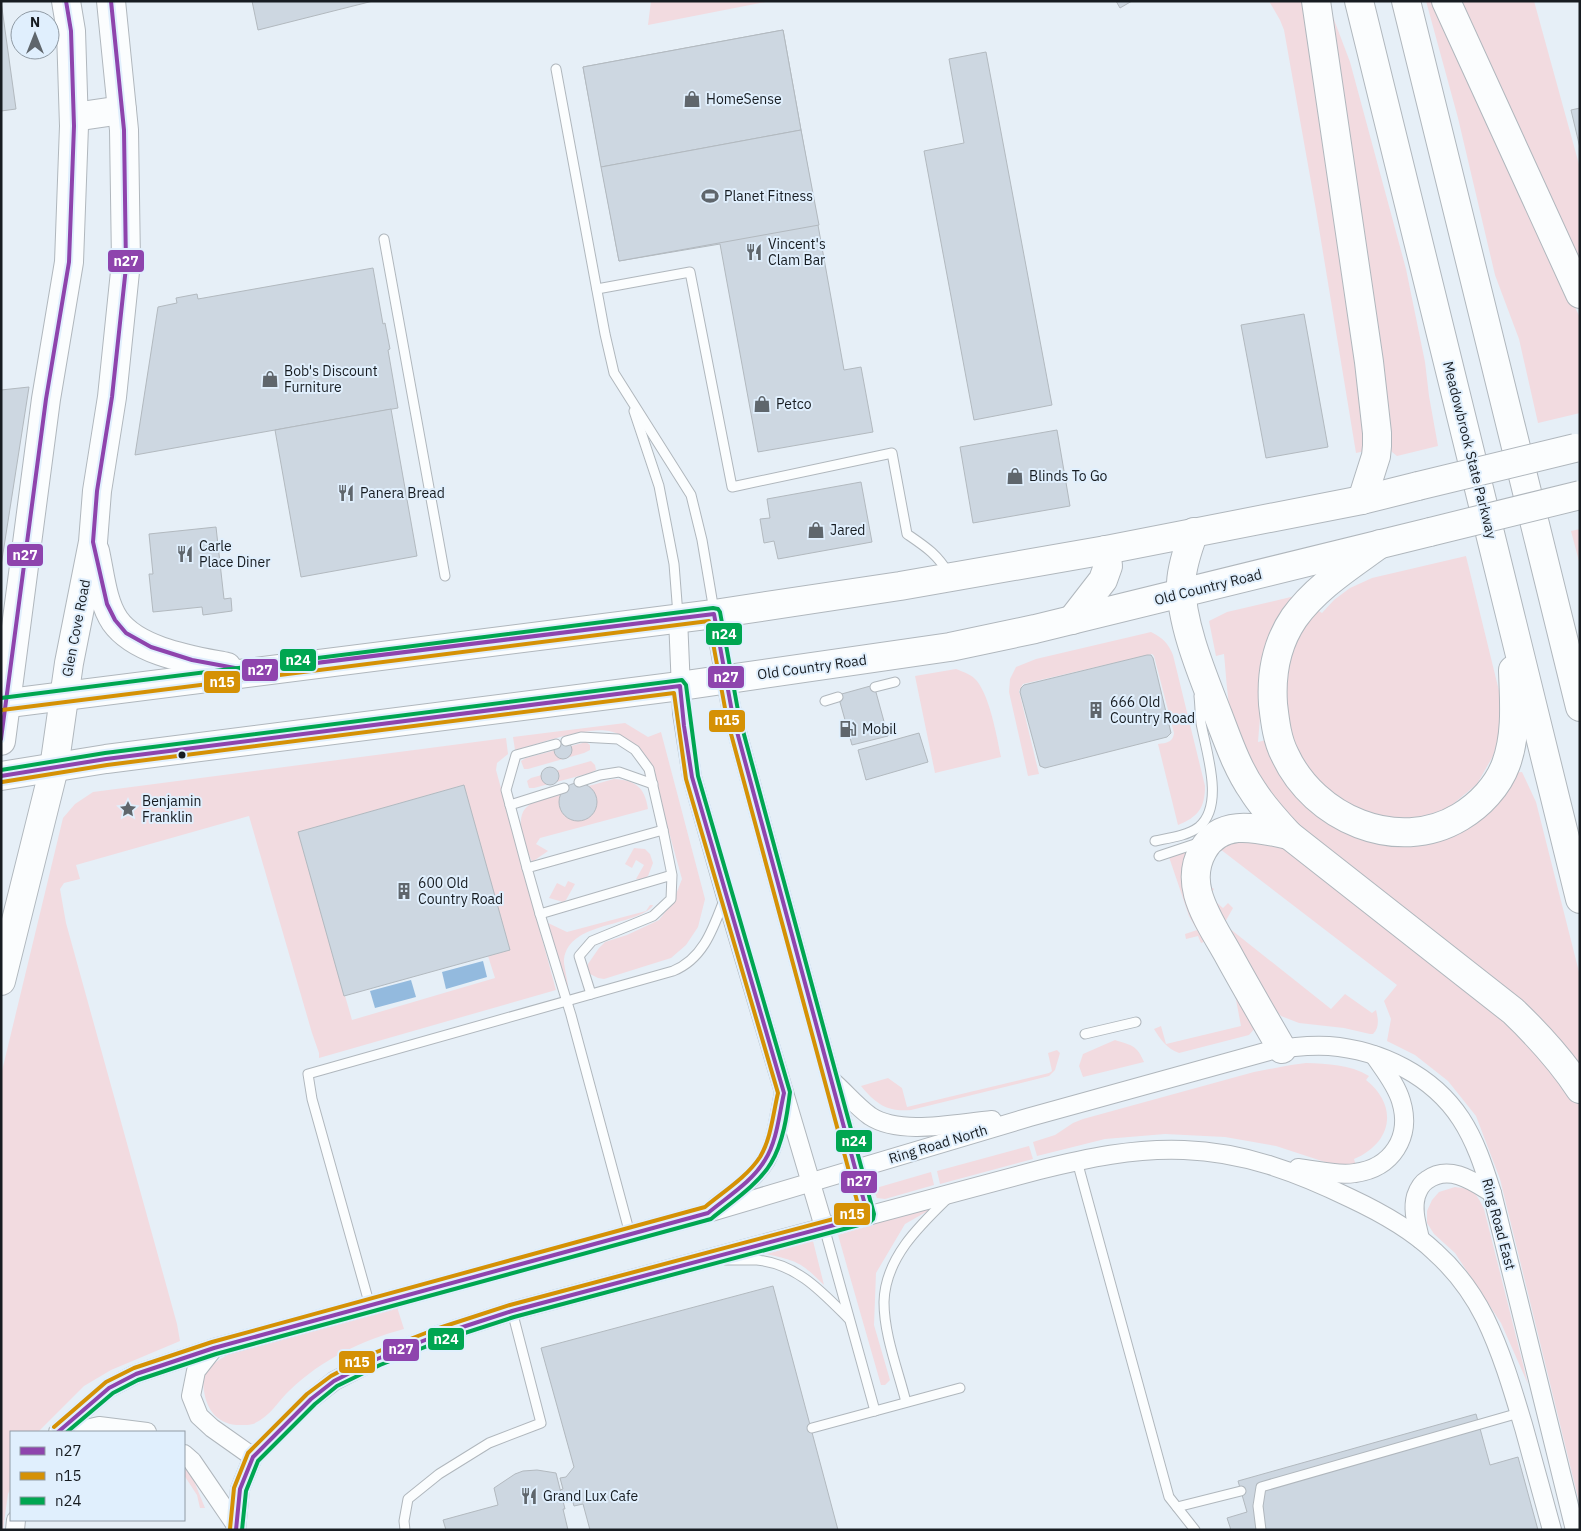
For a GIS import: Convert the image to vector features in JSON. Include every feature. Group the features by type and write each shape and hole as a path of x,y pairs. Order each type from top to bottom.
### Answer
{"main road":[{"path":"1,741 4,703 23,584 46,400 69,262 74,117 71,31 66,1"},
{"name":"Glen Cove Road","path":"1,981 54,768 64,695 93,542 97,491 112,397 126,268 124,130 111,1"},
{"path":"1316,1 1369,362 1377,433 1378,446 1376,456 1362,500"},
{"name":"Meadowbrook State Parkway","path":"1360,1 1580,899"},
{"path":"1406,1 1580,707"},
{"path":"1446,1 1580,294"},
{"path":"74,117 122,110"},
{"path":"4,703 714,614 951,578 1362,500 1578,448"},
{"name":"Old Country Road","path":"1,776 202,747 725,680 950,647 1182,594 1580,495"},
{"path":"1194,532 1182,573 1182,594 1197,661 1226,737 1243,775 1263,806 1289,835 1513,1011 1536,1033 1560,1061 1580,1089"},
{"path":"93,542 107,604 115,620 126,633 151,647 192,660 250,671"},
{"path":"1380,544 1328,583 1301,608 1280,645 1273,676 1272,690 1275,718 1285,756 1307,788 1318,800 1342,817 1357,824 1383,831 1425,831 1453,821 1465,814 1485,797 1501,775 1512,741 1514,728 1513,628"},
{"path":"1072,620 1104,580 1108,566 1106,550"},
{"path":"1,630 23,584"},
{"path":"1555,606 1580,656"},
{"path":"1282,1049 1202,905 1197,888 1196,874 1201,854 1211,839 1224,831 1243,828 1289,835"}],"street":[{"path":"714,614 733,717 868,1216"},
{"path":"678,618 680,686 692,777 824,1228"},
{"name":"Ring Road East","path":"1282,1049 1298,1046 1330,1046 1374,1055 1391,1062 1424,1080 1439,1092 1452,1106 1472,1138 1492,1193 1575,1530"},
{"name":"Ring Road North","path":"59,1431 108,1388 136,1374 214,1348 708,1213 1030,1117 1282,1049"},
{"path":"235,1527 240,1489 253,1457 311,1399 334,1381 376,1359 512,1311 1077,1161 1125,1152 1184,1150 1224,1154 1266,1163 1348,1174 1378,1167 1395,1152 1401,1136 1404,1111 1396,1088 1374,1055"},
{"path":"832,1081 870,1116 895,1126 915,1127 1030,1117"},
{"path":"708,1213 750,1178 765,1161 774,1140 784,1093"},
{"path":"1266,1163 1306,1178 1369,1207 1420,1239 1451,1268 1462,1282 1484,1317 1506,1371 1520,1413 1552,1530"},
{"path":"1420,1239 1416,1216 1416,1196 1424,1182 1432,1176 1452,1173 1463,1176 1492,1193"},
{"path":"214,1348 196,1371 191,1396 199,1416 212,1428 253,1457"},
{"path":"77,1431 98,1426 140,1431"},
{"path":"185,1455 192,1461 235,1527"}],"lane":[{"path":"556,69 596,290 614,373 691,495 702,540 714,614"},
{"path":"384,239 445,576"},
{"path":"596,290 690,272 732,487 892,453 907,534 928,548 940,560 951,578"},
{"path":"631,401 659,486 674,564 678,618"},
{"path":"1155,841 1190,832 1198,828 1208,816 1211,807 1212,785 1201,721 1197,661"},
{"path":"875,687 895,682"},
{"path":"825,701 838,697"},
{"path":"566,741 581,737 618,739 635,750 649,769 672,875 670,899 653,916 592,941 579,956 591,994"},
{"path":"556,744 516,755 506,790 540,914 566,1001 572,1014 630,1234"},
{"path":"579,782 600,775 619,772 653,784"},
{"path":"510,805 564,788"},
{"path":"527,868 663,830"},
{"path":"1159,856 1211,839"},
{"path":"540,914 672,875"},
{"path":"370,1306 312,1099 308,1074 665,974 687,964 702,948 712,932 726,897"},
{"path":"1085,1034 1136,1022"},
{"path":"1077,1161 1169,1496 1195,1530"},
{"path":"906,1402 886,1328 885,1288 891,1270 909,1239 922,1223 954,1193"},
{"path":"824,1228 875,1411"},
{"path":"703,1260 758,1260 778,1265 799,1274 816,1286 850,1319"},
{"path":"405,1530 404,1521 408,1499 439,1474 489,1443 541,1423 512,1311"},
{"path":"812,1428 960,1388"},
{"path":"1261,1530 1258,1506 1261,1487 1520,1413"},
{"path":"1177,1507 1241,1491"}],"shaded area":[{"path":"651,1 771,1 648,25"},
{"path":"1269,1 1303,1 1370,436 1365,451 1356,453 1284,30"},
{"path":"1327,1 1350,62 1406,269 1425,362 1438,446 1397,456 1392,452 1387,438"},
{"path":"1426,1 1437,1 1580,318 1580,413 1538,423 1519,339 1495,275 1458,118"},
{"path":"1458,1 1534,1 1580,168 1580,266"},
{"path":"1580,529 1580,565 1571,531"},
{"path":"1466,556 1501,699 1503,725 1493,756 1477,784 1447,809 1416,818 1380,817 1344,802 1320,785 1296,757 1285,729 1283,664 1311,606 1322,613 1334,600 1350,588 1372,578"},
{"path":"1295,596 1264,668 1258,742 1270,739 1289,779 1415,839 1510,773 1522,772 1536,802 1580,976 1580,1070 1295,823 1265,786 1248,760 1231,715 1224,654 1216,656 1209,621 1227,612"},
{"path":"1151,632 1165,641 1173,655 1205,786 1204,800 1199,811 1191,819 1178,825 1158,744 1169,741 1174,733 1152,654 1023,684 1019,691 1039,774 1028,776 1009,692 1010,679 1016,667 1036,659"},
{"path":"956,669 974,678 984,693 992,715 1001,757 935,773 915,676"},
{"path":"625,723 648,737 661,732 705,899 698,927 686,945 671,958 604,979 590,974 588,969 588,964 599,948 605,942 627,935 659,920 673,902 682,879 649,760 632,742 621,735 609,731 600,730 576,733 515,750 513,737"},
{"path":"506,738 508,754 497,763 496,770 556,990 319,1058 249,816 76,865 80,879 64,883 60,889 66,923 177,1324 180,1341 111,1370 84,1386 39,1431 10,1431 10,1489 3,1530 1,1530 1,1075 63,818 75,804 93,792","holes":["463,785 510,950 488,956 495,978 352,1020 298,832"]},
{"path":"586,742 590,745 590,750 584,753 528,769 524,769 521,761 526,758"},
{"path":"591,761 595,765 596,770 590,773 529,788 527,781 531,778"},
{"path":"614,779 628,781 638,786 647,801 648,809 540,838 536,844 548,851 532,862 521,831 521,818 526,808 534,801"},
{"path":"1266,834 1529,1038 1580,1105 1580,1506 1500,1179 1476,1116 1448,1081 1415,1055 1387,1041 1391,1019 1384,1001 1397,985 1220,849 1219,841"},
{"path":"634,848 645,849 650,854 653,863 648,876 641,880 636,879 644,865 636,860 632,868 625,864"},
{"path":"1193,848 1209,940 1201,943 1198,936 1186,939 1185,934 1197,930 1189,916 1169,857"},
{"path":"568,881 575,884 566,900 563,902 549,898 557,883 565,887"},
{"path":"1206,885 1214,889 1209,896 1223,908 1228,903 1233,908 1224,924 1331,1009 1345,994 1372,1013 1376,1010 1378,1025 1373,1034 1344,1028 1299,1023 1281,1016 1249,975 1204,890"},
{"path":"650,905 653,905 652,907 642,914 586,933 575,940 567,950 564,963 568,986 565,987 548,923 567,932 646,911"},
{"path":"1234,989 1255,1028 1249,1035 1179,1053 1167,1046 1154,1029 1161,1026 1166,1044 1241,1026"},
{"path":"1115,1040 1133,1046 1139,1052 1144,1062 1083,1077 1079,1066 1083,1054"},
{"path":"1057,1050 1060,1053 1055,1070 1049,1076 911,1110 895,1110 883,1106 861,1086 888,1078 902,1088 907,1107 1049,1073 1052,1071 1048,1053"},
{"path":"1306,1063 1338,1065 1361,1072 1369,1076 1366,1080 1377,1090 1383,1101 1387,1112 1387,1123 1383,1134 1377,1144 1354,1159 1356,1166 1334,1165 1276,1146 1225,1137 1165,1134 1105,1139 1037,1156 1033,1142 1055,1135 1083,1119 1254,1072"},
{"path":"1029,1146 1033,1159 940,1184 937,1171"},
{"path":"931,1172 934,1185 885,1199 877,1198 876,1188"},
{"path":"1455,1187 1473,1192 1484,1209 1528,1384 1501,1323 1455,1253 1434,1234 1427,1223 1427,1211 1432,1200 1439,1192"},
{"path":"940,1204 905,1224 876,1273 874,1325 890,1380 885,1385 881,1385 838,1235"},
{"path":"813,1241 824,1285 799,1264 766,1254"},
{"path":"397,1307 404,1329 358,1345 329,1360 302,1379 259,1421 248,1425 227,1423 216,1416 208,1405 204,1389 204,1377 211,1367 223,1357"},
{"path":"185,1464 190,1471 205,1508 200,1508 197,1495 185,1477"}],"water":[{"path":"483,961 487,977 446,989 442,972"},
{"path":"411,980 416,997 375,1008 370,991"}],"building":[{"path":"1,1 16,109 1,111"},
{"path":"252,1 373,1 258,30"},
{"path":"1116,1 1132,1 1120,8"},
{"path":"783,30 844,370 861,367 873,432 758,452 720,244 619,261 583,67"},
{"name":"HomeSense","path":"783,30 801,130 601,167 583,67"},
{"path":"986,52 1052,405 974,420 924,151 964,143 949,59"},
{"path":"1580,108 1580,148 1571,110"},
{"name":"Planet Fitness","path":"801,130 819,225 619,261 601,167"},
{"name":"Bob's Discount Furniture","path":"373,268 383,324 385,323 390,349 388,350 398,408 135,455 158,307 177,303 176,298 197,294 198,299"},
{"path":"1304,314 1328,447 1266,458 1241,325"},
{"path":"29,387 1,566 1,390"},
{"name":"Panera Bread","path":"391,409 417,556 301,577 275,430"},
{"name":"Blinds To Go","path":"1057,430 1070,506 973,523 960,447"},
{"name":"Jared","path":"861,482 872,542 778,559 774,541 764,543 760,519 770,518 767,499"},
{"name":"Carle Place Diner","path":"216,527 224,599 231,598 232,611 203,615 202,607 153,612 149,574 153,574 149,534"},
{"name":"666 Old Country Road","path":"1151,655 1153,658 1171,733 1167,737 1045,768 1040,766 1020,692 1021,688 1024,685"},
{"path":"874,685 888,736 852,745 838,695"},
{"path":"919,733 928,762 866,780 858,750"},
{"path":"559,741 567,741 572,746 570,757 559,759 554,754 554,746"},
{"path":"550,767 556,770 559,776 556,782 550,785 544,782 541,776 544,770"},
{"path":"578,783 592,788 597,802 592,816 578,821 564,816 559,802 564,788"},
{"name":"600 Old Country Road","path":"464,785 510,950 344,996 298,832"},
{"path":"773,1286 838,1530 590,1530 583,1504 574,1506 572,1499 563,1501 560,1490 563,1489 560,1478 566,1477 574,1467 541,1348"},
{"path":"1476,1414 1490,1465 1518,1457 1538,1530 1231,1530 1227,1518 1247,1512 1238,1481"},
{"name":"Grand Lux Cafe","path":"537,1470 556,1473 568,1530 446,1530 443,1520 498,1505 494,1488 515,1474 523,1471"}],"transit line":[{"name":"n27","path":"1,739 46,399 69,262 74,126 71,31 66,1"},
{"name":"n27","path":"111,1 124,130 126,267 112,397 97,491 93,542 107,604 115,620 126,633 151,647 192,660 251,671 714,614 733,717 868,1216 512,1311 438,1335 377,1359 334,1381 311,1399 253,1457 240,1489 236,1530"},
{"name":"n24","path":"1,698 713,608 718,609 720,612 739,716 874,1214 873,1219 870,1222 514,1317 440,1341 380,1365 337,1386 315,1404 258,1461 246,1491 242,1530"},
{"name":"n15","path":"2,710 709,621 727,719 860,1212 510,1305 436,1329 374,1353 331,1376 307,1394 248,1453 234,1488 230,1529"},
{"name":"n24","path":"1,770 105,753 682,680 686,685 698,776 790,1092 786,1120 771,1163 751,1186 711,1219 216,1354 138,1380 113,1393 68,1431"},
{"name":"n27","path":"1,776 106,759 680,686 692,777 784,1093 775,1136 769,1153 760,1168 739,1189 708,1213 214,1348 136,1374 109,1388 59,1431"},
{"name":"n15","path":"2,782 107,765 674,693 686,779 778,1093 769,1134 760,1157 742,1178 705,1207 212,1342 134,1368 106,1382 54,1427"}],"place":[{"name":"HomeSense","path":"692,99"},
{"name":"Planet Fitness","path":"710,196"},
{"name":"Vincent's Clam Bar","path":"754,252"},
{"name":"Bob's Discount Furniture","path":"270,379"},
{"name":"Petco","path":"762,404"},
{"name":"Blinds To Go","path":"1015,476"},
{"name":"Panera Bread","path":"346,493"},
{"name":"Jared","path":"816,530"},
{"name":"Carle Place Diner","path":"185,554"},
{"name":"666 Old Country Road","path":"1096,710"},
{"name":"Mobil","path":"848,729"},
{"name":"Benjamin Franklin","path":"128,809"},
{"name":"600 Old Country Road","path":"404,891"},
{"name":"Grand Lux Cafe","path":"529,1496"}]}
